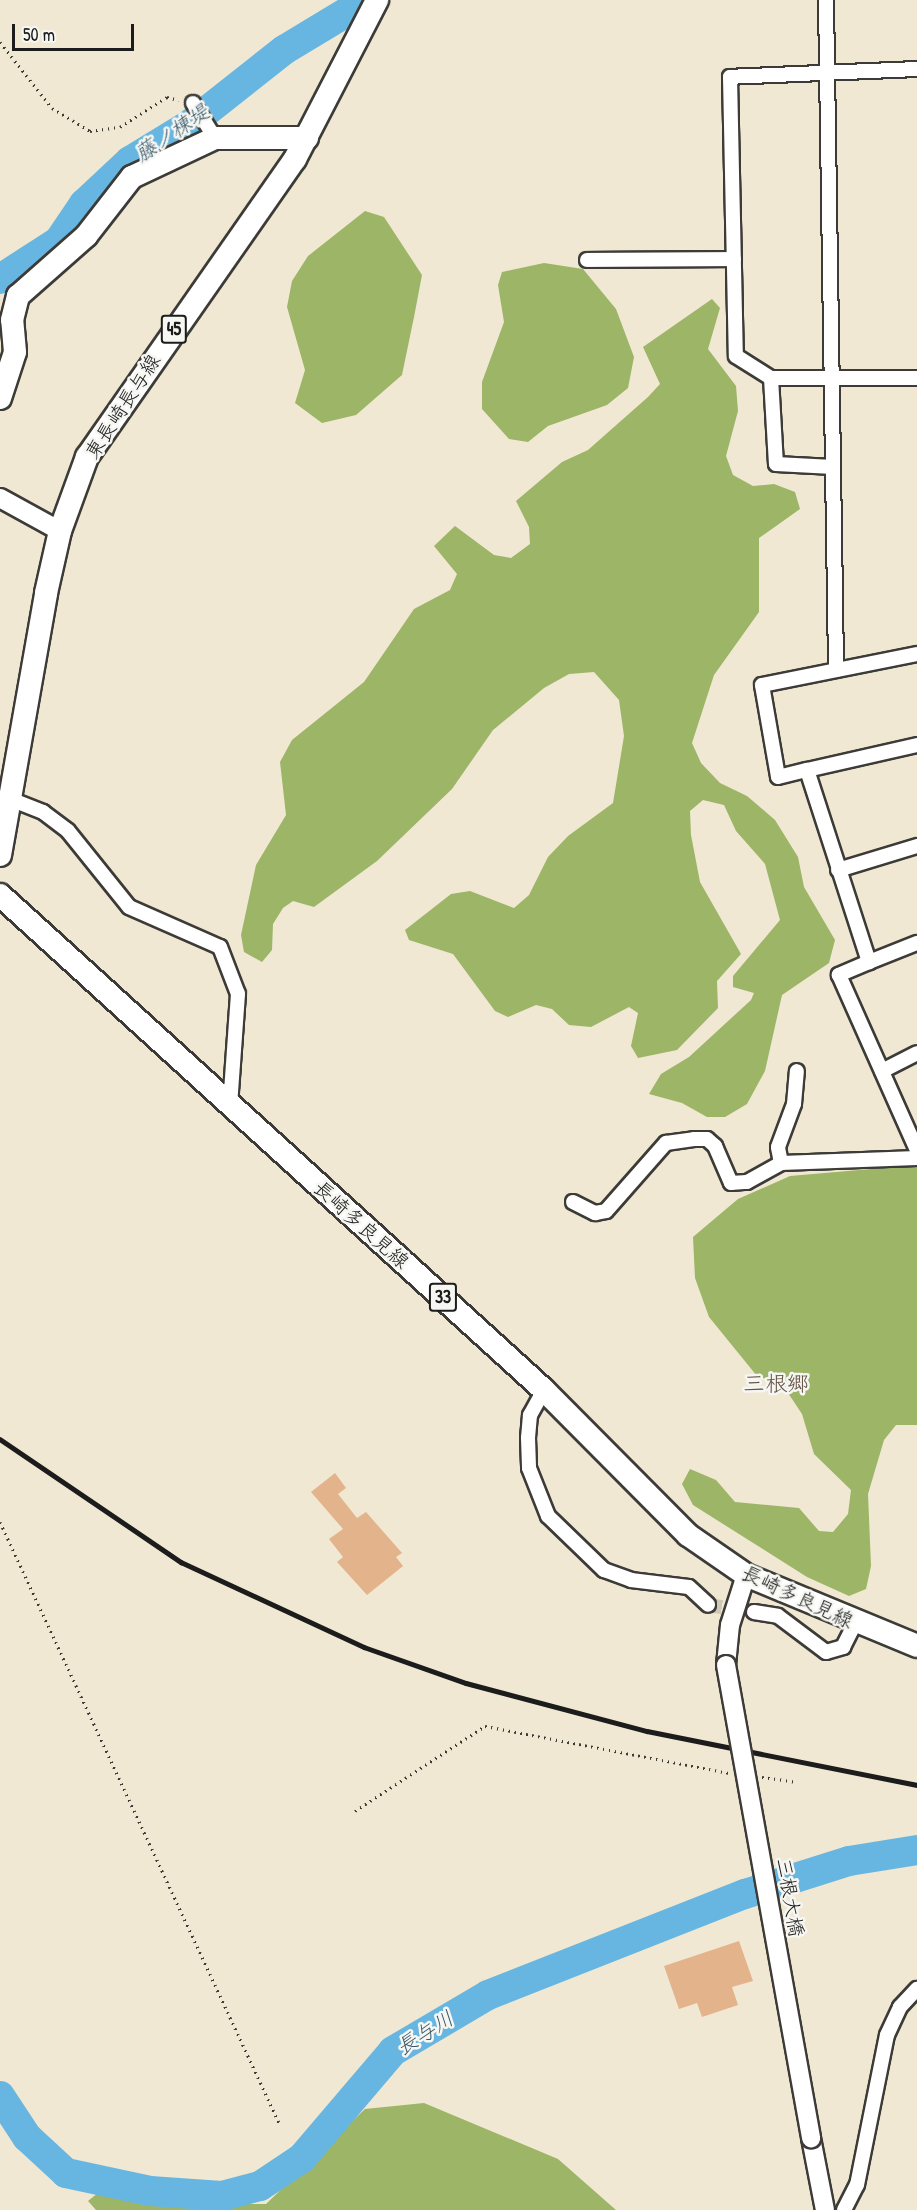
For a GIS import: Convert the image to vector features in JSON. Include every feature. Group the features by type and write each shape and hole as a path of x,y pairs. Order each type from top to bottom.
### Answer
{"main road":[{"name":"東長崎長与線","path":"0,855 6,797 60,531 87,458 307,138 377,0"},
{"path":"0,398 15,352 12,320 28,282 86,236 132,177 215,138 307,138"},
{"name":"長崎多良見線","path":"0,895 544,1390 688,1535 746,1575 855,1623 917,1646"}],"street":[{"path":"826,0 836,670"},
{"path":"917,69 828,71 730,77 736,356 771,378 917,378"},
{"path":"193,103 215,138"},
{"path":"587,260 734,260"},
{"path":"771,378 776,464 833,467"},
{"path":"0,498 60,531"},
{"path":"917,654 762,685 778,777 917,745"},
{"path":"807,770 869,962"},
{"path":"6,797 68,831 129,907 220,947 238,994 230,1105"},
{"path":"838,870 917,846"},
{"path":"917,943 839,975 917,1150"},
{"path":"882,1071 917,1053"},
{"path":"781,1162 778,1147 794,1104 797,1071"},
{"path":"573,1202 595,1213 606,1211 666,1143 707,1139 731,1183 747,1182 781,1162 917,1158"},
{"path":"544,1390 530,1415 528,1438 529,1468 548,1516 604,1570 631,1581 689,1587 708,1605"},
{"name":"三根大橋","path":"746,1575 730,1625 726,1665 825,2210"},
{"path":"754,1612 788,1622 826,1652 843,1647 855,1623"},
{"path":"844,2210 858,2185 887,2035 900,2007 917,1989"}],"path":[{"path":"0,42 52,108 90,131 120,127 166,97 193,103"},
{"path":"0,1522 280,2125"},
{"path":"355,1811 485,1726 738,1774"},
{"path":"759,1776 796,1782"}],"green space":[{"path":"365,211 384,217 422,275 414,317 402,375 356,415 322,423 295,403 305,370 287,307 292,281 308,256"},
{"path":"544,263 583,269 616,309 634,357 628,388 607,405 548,426 528,442 509,439 482,409 482,382 504,322 498,285 502,272"},
{"path":"712,299 720,308 708,349 736,386 738,411 726,456 733,475 753,486 774,484 795,492 800,509 759,538 759,612 714,675 692,743 701,763 720,783 747,796 775,820 798,857 804,887 835,940 829,963 782,995 765,1071 747,1104 725,1117 707,1117 682,1103 649,1094 661,1074 689,1057 751,1000 754,993 733,987 733,976 780,920 765,864 736,831 724,805 703,800 690,811 691,835 700,882 741,954 717,981 718,1008 677,1050 638,1058 631,1046 638,1013 629,1007 591,1027 569,1025 552,1009 536,1005 508,1017 495,1011 453,954 409,940 405,930 451,894 470,891 514,908 529,895 548,857 568,836 613,803 624,736 619,700 594,672 569,674 544,688 493,730 452,789 377,861 314,907 293,901 283,908 273,924 272,950 262,962 244,952 241,935 256,865 286,815 280,762 292,740 364,682 414,609 450,590 457,574 434,546 455,526 494,555 511,558 530,544 529,527 516,501 562,462 588,450 648,397 660,384 643,347"},
{"path":"917,1165 917,1425 896,1425 884,1440 868,1494 871,1566 866,1589 849,1596 807,1577 693,1505 682,1484 690,1469 716,1480 735,1502 799,1508 819,1531 833,1532 848,1514 851,1490 814,1454 802,1414 782,1384 757,1376 709,1317 695,1278 693,1237 738,1199 790,1176"},
{"path":"424,2103 558,2159 616,2210 96,2210 88,2201 98,2193 141,2204 266,2204 365,2109"}],"building":[{"path":"335,1473 346,1488 338,1494 357,1518 366,1512 402,1553 396,1557 403,1566 367,1595 337,1562 343,1557 329,1539 343,1529 311,1492"},
{"path":"739,1941 753,1981 732,1987 738,2005 702,2017 697,2003 679,2009 664,1966"}],"waterway":[{"name":"藤ノ棟堤","path":"0,279 59,241 84,204 130,161 189,125 284,50 352,9 355,0"},
{"name":"長与川","path":"0,2096 27,2137 66,2173 150,2191 222,2196 260,2186 302,2158 393,2051 488,1995 745,1894 849,1861 917,1850"}],"tunnel":[{"path":"708,1605 754,1612"}],"railway":[{"path":"0,1439 181,1562 364,1647 466,1683 647,1731 917,1785"}],"district":[{"name":"三根郷","path":"776,1384"}]}
